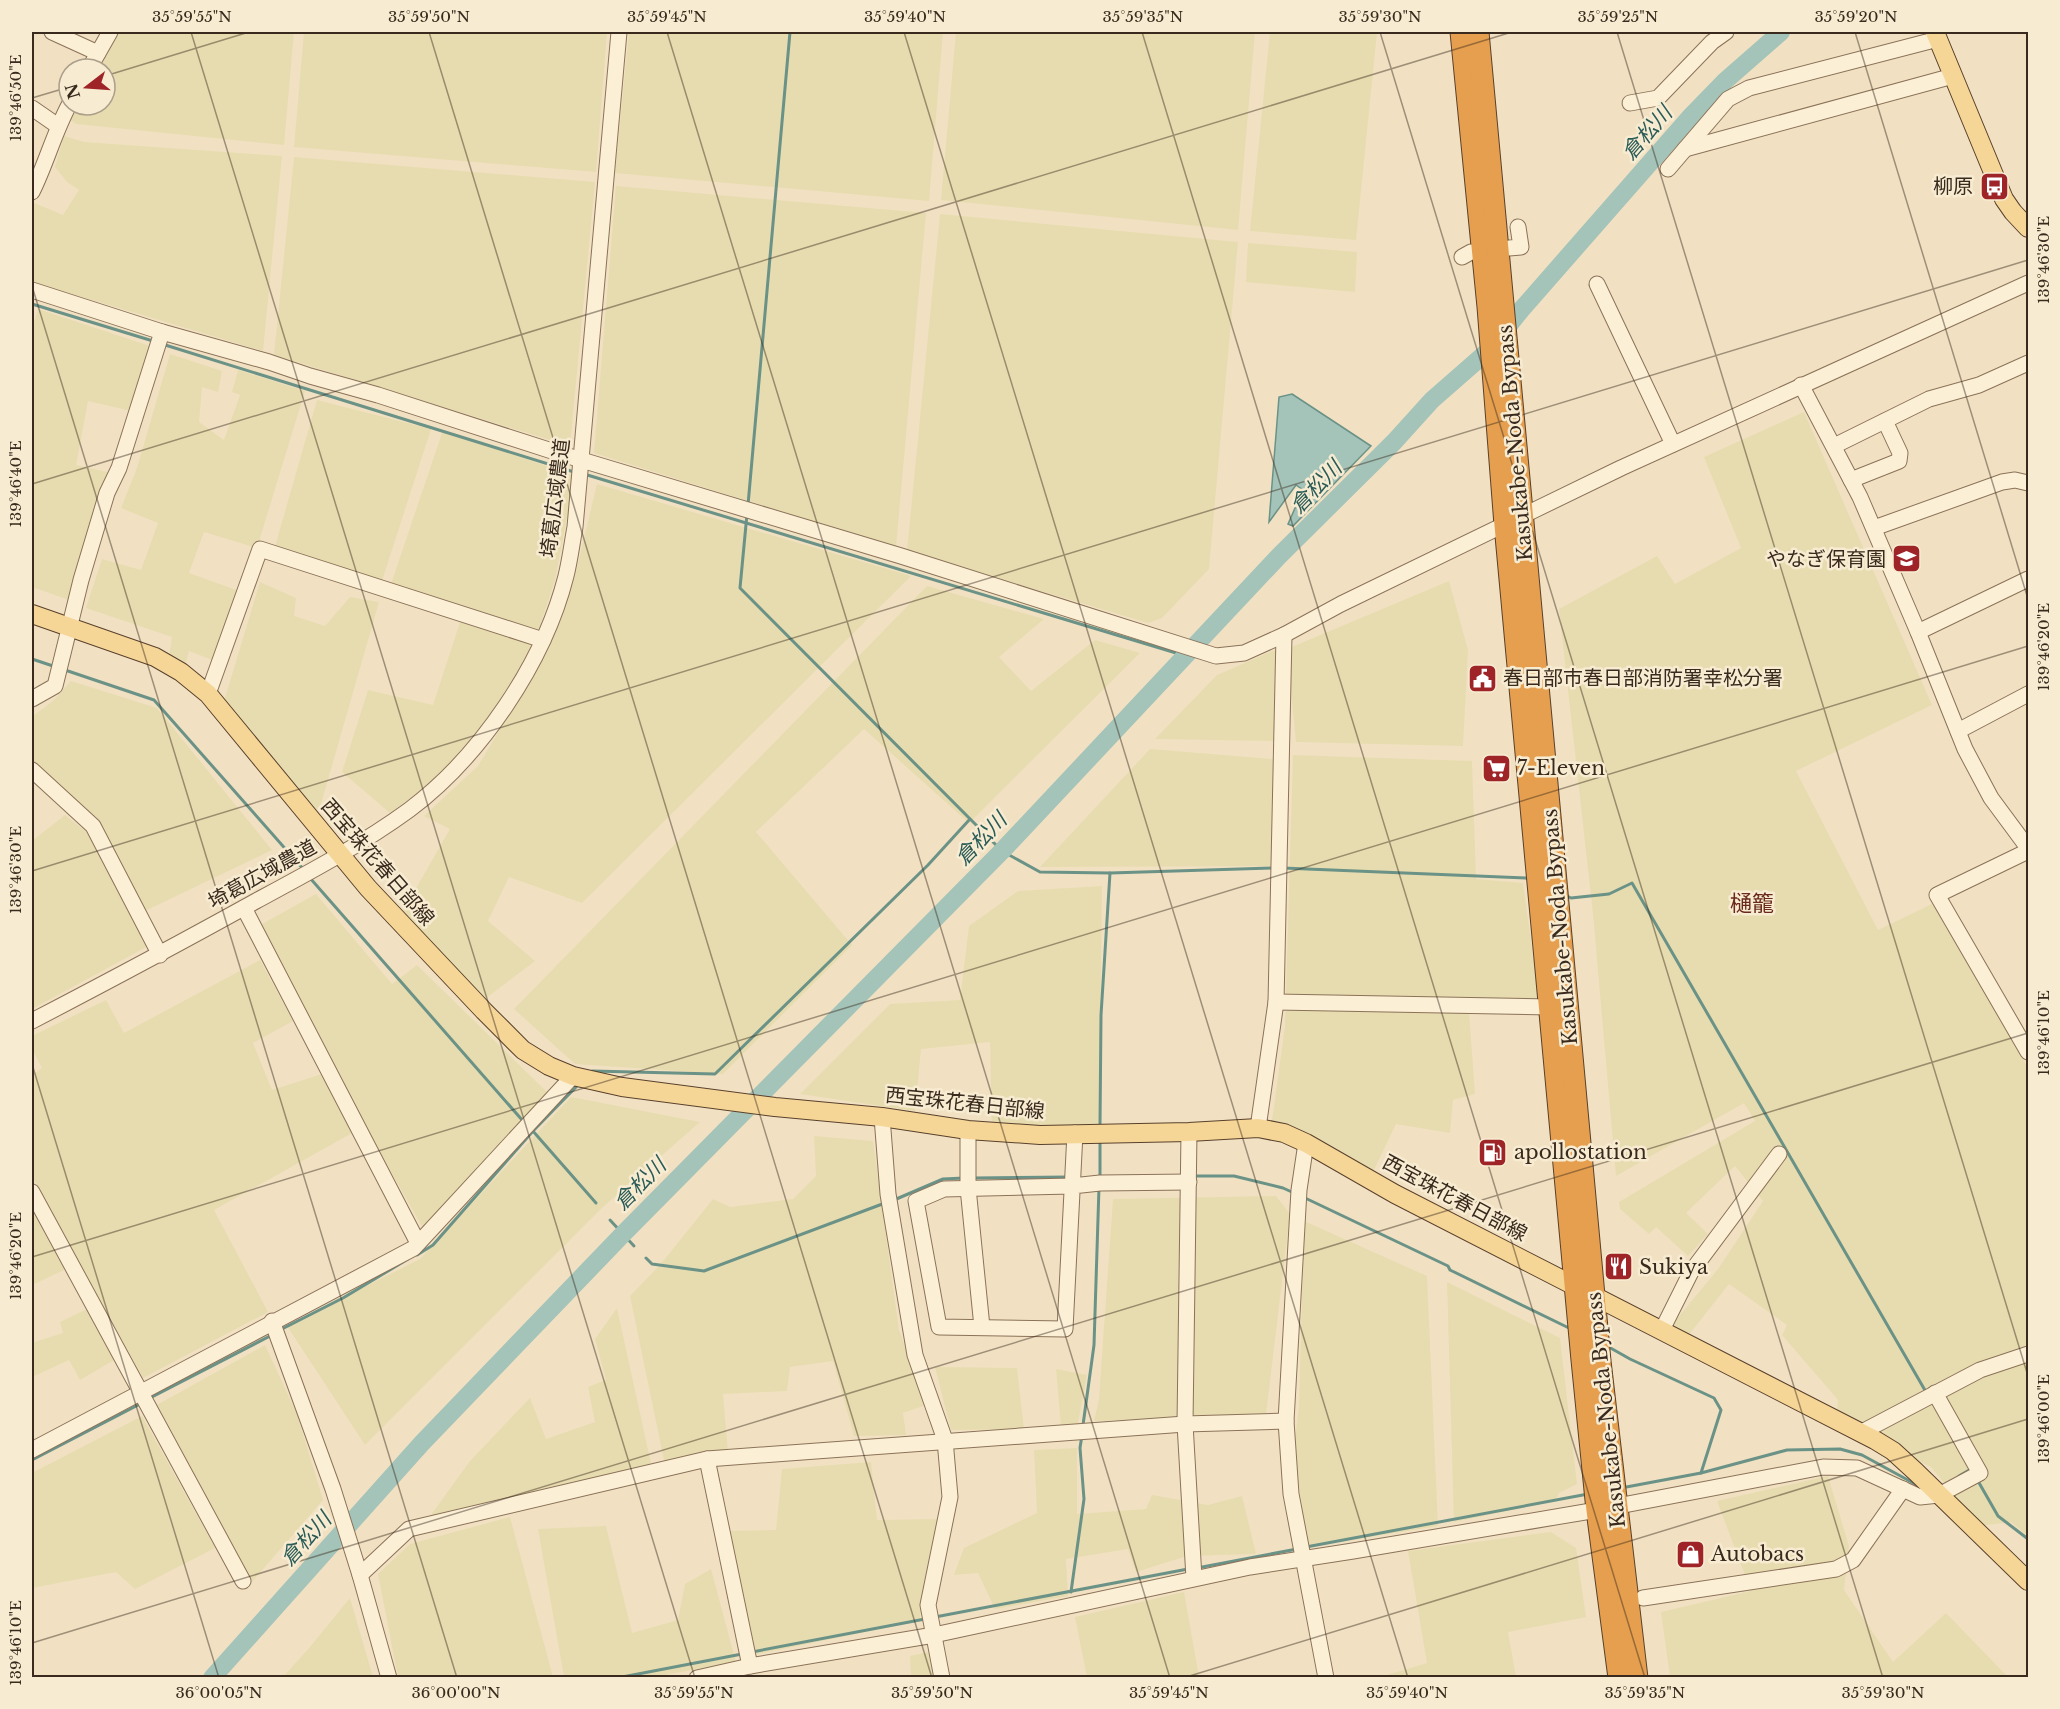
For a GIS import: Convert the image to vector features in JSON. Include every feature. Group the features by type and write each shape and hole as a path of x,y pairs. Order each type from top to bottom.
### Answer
{"highway":[{"name":"Kasukabe-Noda Bypass","path":"1461,32 1495,301"},
{"name":"Kasukabe-Noda Bypass","path":"1478,32 1501,374 1606,1508 1619,1677"},
{"name":"Kasukabe-Noda Bypass","path":"1514,521 1550,1007 1585,1291"},
{"name":"Kasukabe-Noda Bypass","path":"1606,1508 1637,1677"}],"main road":[{"path":"1936,35 2004,199 2028,228"},
{"name":"西宝珠花春日部線","path":"32,614 155,657 181,672 208,694 340,855 476,1003 523,1050 549,1066 573,1077 622,1087 775,1107 882,1117 968,1130 1040,1135 1258,1128 1284,1133 1306,1143 1395,1194 1862,1432 1893,1451 2028,1581"}],"street":[{"path":"52,32 98,52"},
{"path":"95,57 110,32"},
{"name":"埼葛広域農道","path":"32,1021 159,955 340,855 408,810 441,783 491,728 543,640 566,578 575,527 582,460 619,32"},
{"path":"1630,104 1658,98 1712,42 1726,32"},
{"path":"1668,169 1728,99 1749,88 1936,35"},
{"path":"1684,149 1953,75"},
{"path":"32,108 58,126"},
{"path":"32,192 63,117"},
{"path":"1509,248 1521,247 1518,227"},
{"path":"32,290 162,332 378,395 582,460 901,556 1216,656 1244,653 1284,635 1341,604 1672,444 2028,283"},
{"path":"1597,284 1672,444"},
{"path":"32,699 55,686 81,580 107,493 119,468 162,332"},
{"path":"1834,446 1929,399 1979,385 2028,363"},
{"path":"1801,385 1874,528 1981,781 2028,850 1937,895 2028,1052"},
{"path":"1851,480 1899,460 1900,453 1885,421"},
{"path":"1874,528 2002,482 2015,480 2028,483"},
{"path":"208,694 260,549 543,640"},
{"path":"1918,632 2028,579"},
{"path":"1258,1128 1276,1002 1284,635"},
{"path":"1958,731 2028,694"},
{"path":"32,770 93,826 159,955"},
{"path":"244,908 418,1243"},
{"path":"1276,1002 1550,1007"},
{"path":"32,1450 140,1394 275,1329 418,1243 573,1077"},
{"path":"882,1117 888,1194 915,1355 945,1440 950,1497 928,1605 942,1677"},
{"path":"968,1130 968,1188 981,1328"},
{"path":"1189,1132 1185,1424 1194,1578"},
{"path":"1075,1133 1072,1186 1065,1329 939,1327 916,1201 944,1189 1072,1186 1100,1183 1189,1182"},
{"path":"1306,1143 1299,1190 1286,1421 1292,1494 1326,1677"},
{"path":"1662,1330 1691,1272 1779,1154"},
{"path":"32,1192 243,1581"},
{"path":"275,1329 333,1489 389,1677"},
{"path":"1862,1432 1980,1370 2028,1354"},
{"path":"697,1677 748,1657 932,1624 1084,1604 1250,1567 1606,1508 1823,1467 1857,1468 1920,1497 1933,1489 1980,1473 1935,1393"},
{"path":"360,1575 409,1529 707,1459 1185,1424 1286,1421"},
{"path":"707,1459 748,1657"},
{"path":"1643,1598 1836,1569 1853,1560 1903,1489"}],"shaded area":[{"path":"118,32 294,32 284,145 76,124 69,119 70,117 117,117 117,57 104,57"},
{"path":"304,32 607,32 596,172 294,147"},
{"path":"629,32 943,32 929,201 615,173"},
{"path":"956,32 1255,32 1238,230 941,200"},
{"path":"1270,32 1377,32 1356,240 1250,231"},
{"path":"64,136 84,142 282,156 263,351 32,282 32,202 63,215 79,190 67,182 55,167"},
{"path":"294,157 595,182 570,446 274,355"},
{"path":"616,186 926,213 896,547 594,453"},
{"path":"940,214 1238,242 1209,569 1162,618 1148,623 907,551"},
{"path":"1248,243 1357,252 1355,292 1246,282"},
{"path":"38,309 153,347 135,412 88,401 76,465 116,474 72,601 32,587 32,329"},
{"path":"170,354 222,371 218,392 202,387 199,422 224,440 240,395 232,392 238,370 305,391 257,548 204,532 189,573 239,591 215,661 189,651 185,666 169,656 172,637 86,608 102,559 141,570 158,523 121,508 137,468"},
{"path":"317,400 431,429 379,590 272,557"},
{"path":"1804,412 1932,705 1796,771 1878,930 1934,903 2028,1068 2028,1536 2011,1522 1979,1526 1931,1467 1836,1421 1838,1400 1782,1335 1787,1325 1729,1284 1688,1336 1671,1326 1718,1269 1763,1201 1735,1166 1686,1213 1708,1234 1688,1256 1656,1227 1649,1234 1620,1209 1619,1202 1755,1121 1744,1103 1616,1176 1593,914 1559,609 1657,556 1675,584 1741,548 1704,457"},
{"path":"443,430 575,476 555,580 531,653 482,731 445,772 390,813 342,772 368,690 433,705 461,619 387,596"},
{"path":"597,484 911,576 582,903 509,877 488,921 535,961 485,999 403,911 450,829 424,816 478,766 546,652 574,580"},
{"path":"1449,581 1468,650 1463,746 1296,742 1287,649"},
{"path":"260,582 296,598 294,616 325,626 350,597 379,602 321,804 316,811 306,804 224,701"},
{"path":"927,586 1044,619 999,657 1031,691 1095,640 1140,653 969,823 864,729 756,832 852,945 723,1074 575,1064 514,1009"},
{"path":"1277,649 1278,741 1155,739 1217,675"},
{"path":"71,681 157,708 272,850 143,912 98,824 32,764 32,717 54,700"},
{"path":"1150,749 1273,759 1273,866 1040,867"},
{"path":"1293,755 1472,761 1476,879 1523,883 1540,1007 1469,1012 1475,1094 1453,1100 1450,1133 1396,1124 1373,1172 1271,1128 1285,1026"},
{"path":"65,815 90,835 150,945 32,1009 32,841"},
{"path":"1102,886 1099,1131 992,1129 990,1042 921,1049 915,1111 800,1094 890,1004 960,1000 969,926 1018,891"},
{"path":"316,894 392,984 417,965 547,1092 424,1230 253,929"},
{"path":"260,960 293,1021 253,1043 272,1090 325,1073 354,1132 214,1210 268,1312 143,1378 32,1176 32,1075 42,1068 32,1049 32,1036 106,1000 124,1033"},
{"path":"571,1097 700,1122 603,1207 365,1445 287,1326 420,1259"},
{"path":"814,1136 873,1141 899,1330 926,1405 903,1413 906,1435 854,1436 833,1361 790,1367 787,1391 723,1394 728,1453 666,1470 630,1296 660,1265 713,1199 730,1207 793,1199 816,1176"},
{"path":"1276,1196 1290,1214 1266,1415 1094,1421 1099,1399 1113,1199"},
{"path":"32,1205 66,1269 32,1285"},
{"path":"1304,1221 1427,1276 1438,1526 1307,1547 1294,1447 1299,1407"},
{"path":"1447,1282 1560,1338 1577,1484 1559,1493 1555,1501 1454,1522"},
{"path":"617,1308 652,1468 428,1519 470,1461 530,1398 546,1439 595,1422 588,1387 606,1380 595,1339"},
{"path":"87,1309 114,1360 80,1380 69,1360 32,1377 32,1343 63,1333 60,1322"},
{"path":"265,1345 297,1414 323,1500 251,1583 153,1407"},
{"path":"935,1367 1017,1368 1024,1429 951,1430"},
{"path":"1056,1369 1087,1375 1077,1428 1061,1426"},
{"path":"142,1416 215,1548 135,1589 116,1572 32,1588 32,1473"},
{"path":"1077,1448 1077,1514 1146,1509 1152,1495 1208,1505 1242,1496 1256,1554 1187,1556 1136,1572 1128,1549 1066,1559 1068,1596 995,1609 978,1573 954,1575 964,1548 1037,1513 1034,1450"},
{"path":"871,1462 877,1520 941,1519 919,1621 753,1655 730,1531 776,1530 782,1469"},
{"path":"1828,1476 1849,1546 1844,1590 1893,1662 1946,1613 2008,1677 1670,1677 1661,1612 1751,1591 1717,1501"},
{"path":"510,1517 553,1677 398,1677 378,1574 410,1544"},
{"path":"606,1526 632,1633 678,1620 685,1584 711,1569 736,1662 653,1677 564,1677 538,1529"},
{"path":"1551,1532 1576,1548 1586,1617 1508,1632 1516,1677 1380,1677 1427,1663 1408,1551"},
{"path":"1184,1592 1199,1677 1087,1677 1075,1617"},
{"path":"350,1598 373,1677 283,1677 310,1647"},
{"path":"934,1651 939,1677 911,1677 910,1656"}],"water":[{"path":"1292,394 1371,446 1293,526 1288,524 1303,490 1296,485 1269,522 1279,397"}],"waterway":[{"path":"748,505 790,32"},
{"name":"倉松川","path":"212,1678 422,1443 623,1234 1002,851 1279,556 1394,442 1432,400 1488,351 1521,310 1691,116 1725,81 1781,32"},
{"path":"32,304 153,341"},
{"path":"162,344 574,472"},
{"path":"584,474 1186,656"},
{"path":"747,514 740,588 1002,851 1040,872 1110,873 1273,868"},
{"path":"32,659 56,667"},
{"path":"65,670 154,700 304,870"},
{"path":"590,1073 592,1071 715,1074 928,865 970,819"},
{"path":"1283,868 1531,880"},
{"path":"1100,1126 1101,1015 1110,873"},
{"path":"310,878 523,1121"},
{"path":"1567,896 1571,898 1609,894 1632,883 1926,1392"},
{"path":"417,1255 433,1245 533,1131 579,1084"},
{"path":"532,1130 596,1203"},
{"path":"1100,1139 1100,1177"},
{"path":"1193,1176 1234,1176 1283,1188 1294,1193"},
{"path":"974,1178 1069,1177"},
{"path":"894,1200 943,1179 964,1178"},
{"path":"1083,1425 1094,1345 1099,1187"},
{"path":"1303,1197 1448,1266 1450,1270 1571,1329"},
{"path":"646,1258 652,1264 704,1271 885,1203"},
{"name":"倉松川","path":"610,1220 634,1246"},
{"path":"280,1330 343,1298 408,1259"},
{"path":"150,1398 272,1335"},
{"path":"1607,1346 1714,1398 1721,1410 1701,1473"},
{"path":"32,1460 142,1403"},
{"path":"1071,1592 1084,1499 1080,1448 1082,1435"},
{"path":"1621,1488 1701,1473 1787,1450 1840,1449 1862,1455 1917,1485"},
{"path":"1959,1476 1971,1469"},
{"path":"1978,1481 1998,1516 2028,1539"},
{"path":"1306,1547 1588,1494"},
{"path":"1197,1568 1297,1549"},
{"path":"935,1617 1188,1569"},
{"path":"752,1652 925,1619"},
{"path":"617,1678 742,1654"}],"place":[{"name":"柳原","path":"1994,186"},
{"name":"やなぎ保育園","path":"1907,559"},
{"name":"春日部市春日部消防署幸松分署","path":"1482,678"},
{"name":"7-Eleven","path":"1496,768"},
{"name":"apollostation","path":"1493,1152"},
{"name":"Sukiya","path":"1618,1267"},
{"name":"Autobacs","path":"1690,1554"}],"district":[{"name":"樋籠","path":"1752,903"}]}
